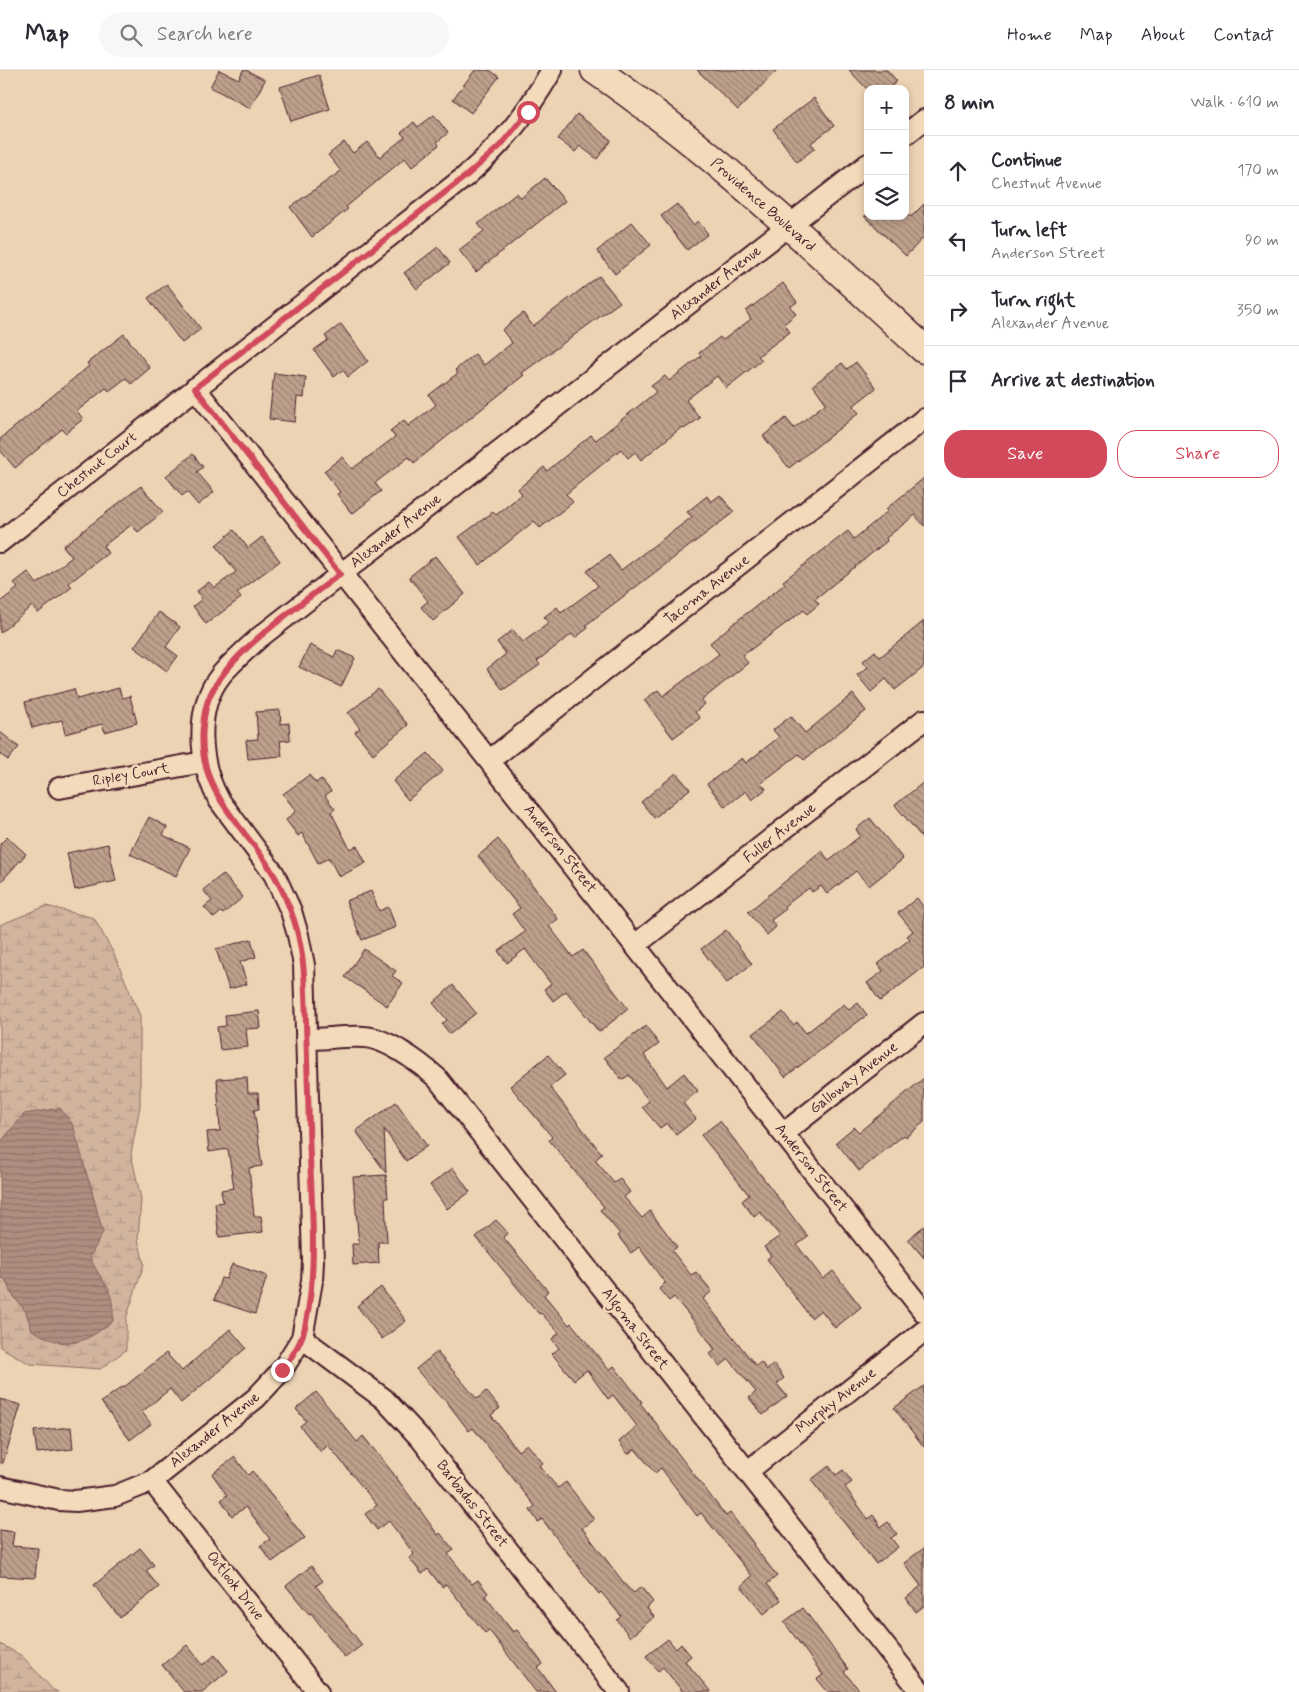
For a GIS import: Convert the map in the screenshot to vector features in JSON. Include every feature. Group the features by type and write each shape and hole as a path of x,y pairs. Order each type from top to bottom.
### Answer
{"main road":[{"name":"Providence Boulevard","path":"595,70 627,92 705,154 789,226 924,349"}],"street":[{"name":"Chestnut Court","path":"0,542 466,176 493,152 528,112 552,70"},
{"path":"909,132 924,120"},
{"name":"Alexander Avenue","path":"0,1487 59,1500 76,1501 115,1496 152,1481 256,1398 282,1370 302,1338 313,1271 304,964 291,911 274,874 219,800 212,787 204,762 202,734 206,705 220,676 260,637 864,167"},
{"name":"Anderson Street","path":"195,388 924,1312"},
{"name":"Tacoma Avenue","path":"490,760 924,419"},
{"name":"Fuller Avenue","path":"635,945 924,720"},
{"name":"Ripley Court","path":"59,788 204,762"},
{"name":"Galloway Avenue","path":"784,1133 924,1023"},
{"name":"Algoma Street","path":"306,1039 366,1037 415,1059 437,1078 921,1692"},
{"name":"Murphy Avenue","path":"748,1471 924,1331"},
{"name":"Barbados Street","path":"302,1338 384,1399 421,1439 619,1692"},
{"name":"Outlook Drive","path":"152,1481 318,1692"}],"green space":[{"path":"46,906 94,918 114,954 140,1016 140,1106 131,1154 141,1199 138,1239 144,1264 126,1319 126,1350 100,1369 30,1364 0,1347 0,1277 6,1279 10,1292 26,1312 32,1330 110,1290 95,1269 89,1256 95,1244 99,1226 91,1183 24,1114 0,1143 0,925"},
{"path":"0,1644 22,1656 53,1690 58,1692 0,1692"}],"shaded area":[{"path":"60,1108 73,1125 103,1232 90,1257 110,1293 113,1310 113,1321 102,1329 83,1340 65,1343 44,1337 32,1330 26,1312 10,1291 6,1280 0,1277 0,1143 24,1114"}],"building":[{"path":"219,70 239,79 243,70 246,70 265,80 250,108 210,87"},
{"path":"475,70 490,70 499,77 471,113 453,99"},
{"path":"697,70 777,70 738,110"},
{"path":"849,70 887,70 897,81 892,85 864,86"},
{"path":"319,75 330,109 291,121 280,87"},
{"path":"814,98 834,126 811,143 815,148 797,162 773,129"},
{"path":"577,114 611,140 597,159 580,146 575,152 558,139"},
{"path":"434,115 448,133 437,142 439,145 412,167 405,158 346,207 348,209 312,237 290,207 341,171 328,155 344,142 353,153 367,142 380,157 405,137 401,133 414,122 418,127"},
{"path":"545,178 565,201 476,272 459,250 484,231 478,224 517,193 521,198"},
{"path":"677,204 693,225 698,221 708,234 687,250 661,216"},
{"path":"924,204 924,237 906,256 868,220 909,220 909,216 912,216"},
{"path":"632,222 651,245 615,274 597,251"},
{"path":"438,247 450,263 417,289 404,273"},
{"path":"599,276 620,302 522,373 524,375 414,463 409,457 375,483 381,491 352,514 337,494 340,492 324,471 342,457 352,469 395,437 390,431 404,420 408,426 436,405 429,395 458,373 455,370 475,354 484,365 512,343 502,330 523,313 533,326"},
{"path":"783,283 797,302 790,307 796,314 784,324 790,332 758,356 762,360 726,388 717,376 686,400 700,418 684,429 682,427 641,460 635,452 628,458 621,449 566,494 573,502 540,528 534,521 480,565 459,537 493,512 496,515 522,494 518,489 544,467 547,471 591,435 596,440 656,392 651,386 665,376 669,381 701,356 699,353 720,337 723,340 751,319 746,311"},
{"path":"167,284 201,329 182,343 148,298"},
{"path":"341,324 368,361 348,377 343,370 334,377 314,350 328,340 325,336"},
{"path":"124,334 150,368 131,384 126,378 109,391 106,388 77,411 83,419 66,433 62,429 15,468 0,450 0,439 89,366 87,363"},
{"path":"856,362 876,388 853,406 859,413 789,468 763,436 786,418 794,428 826,403 813,385 842,363 847,369"},
{"path":"274,373 306,377 304,398 297,397 295,422 269,419"},
{"path":"193,454 203,467 197,472 214,492 198,505 187,492 182,496 166,476"},
{"path":"924,478 924,526 915,515 886,538 887,541 815,599 819,604 807,614 804,610 742,656 748,663 702,700 705,704 695,712 700,718 673,738 644,700 658,690 663,696 719,654 710,643 785,584 783,581 848,531 854,539 888,511 886,509"},
{"path":"141,486 163,512 138,532 131,525 103,546 108,553 69,583 72,587 38,613 32,606 0,633 0,602 18,588 14,583 28,572 37,584 72,557 63,546"},
{"path":"720,495 734,512 586,625 588,628 575,638 572,634 537,661 540,665 503,690 487,669 506,654 497,642 513,630 523,642 549,623 544,617 557,607 561,613 598,586 587,571 609,555 621,570 692,517 687,512 707,496 711,502"},
{"path":"234,530 248,548 262,537 280,561 237,593 241,598 206,624 193,606 202,599 197,591 209,582 214,588 236,572 216,545"},
{"path":"435,556 465,594 433,621 421,607 428,601 409,577"},
{"path":"159,612 180,627 166,647 178,656 167,671 134,647"},
{"path":"924,621 924,667 895,690 886,679 871,692 857,675 868,667 863,661 875,651 880,657"},
{"path":"310,645 334,657 337,650 355,658 341,687 299,667"},
{"path":"119,688 122,698 130,696 137,723 105,732 102,724 65,734 62,720 32,728 25,702 74,689 77,699"},
{"path":"378,689 408,725 373,754 355,732 360,728 348,713"},
{"path":"853,694 866,711 804,760 799,754 761,783 766,789 752,800 746,791 725,807 707,784 742,758 746,763 779,737 773,730 791,716 805,733"},
{"path":"280,710 281,724 289,723 290,740 280,741 282,756 248,759 246,740 258,739 256,712"},
{"path":"0,732 19,747 8,760 0,754"},
{"path":"428,753 443,771 408,800 393,781"},
{"path":"676,773 690,789 654,818 641,802"},
{"path":"309,775 316,783 321,779 331,791 325,796 335,809 331,812 350,849 357,846 366,863 339,877 329,858 318,863 302,833 298,836 286,820 296,811 283,794"},
{"path":"924,782 924,840 895,805"},
{"path":"149,817 167,827 163,835 190,848 176,876 130,854"},
{"path":"870,818 903,859 869,886 856,871 827,894 821,886 812,892 809,888 784,906 786,909 771,920 776,927 767,935 748,912 822,851 829,861 860,836 856,829"},
{"path":"7,837 26,854 0,883 0,844"},
{"path":"498,839 558,919 549,926 573,957 583,950 628,1009 599,1032 566,991 553,1001 544,989 551,984 525,949 507,963 498,951 525,932 512,914 520,908 478,856"},
{"path":"108,844 116,881 75,890 67,853"},
{"path":"223,874 243,897 223,914 221,912 214,918 204,907 212,901 203,890"},
{"path":"371,891 379,911 388,907 396,927 362,940 346,901"},
{"path":"917,898 924,908 924,967 880,1001 867,983 883,971 878,964 910,939 907,936 913,931 898,913"},
{"path":"726,930 752,964 727,983 701,949"},
{"path":"251,939 256,957 240,962 247,984 229,989 216,949"},
{"path":"364,949 396,971 392,976 403,983 387,1006 345,977"},
{"path":"453,985 476,1013 450,1034 442,1024 447,1020 433,1003"},
{"path":"858,1003 867,1015 785,1077 753,1034 783,1012 793,1025 797,1022 806,1033 844,1004 849,1010"},
{"path":"259,1011 261,1028 246,1029 248,1047 220,1050 217,1027 226,1026 225,1015"},
{"path":"646,1026 659,1044 644,1055 667,1087 684,1073 698,1091 683,1103 696,1119 676,1135 667,1123 660,1128 642,1107 649,1101 629,1075 622,1080 604,1057"},
{"path":"548,1055 565,1075 550,1087 602,1154 595,1160 614,1183 620,1179 630,1192 624,1197 642,1218 650,1211 677,1247 672,1251 691,1275 696,1272 712,1291 703,1299 756,1366 761,1362 767,1370 774,1364 784,1378 777,1384 787,1396 763,1415 749,1398 756,1392 729,1359 720,1366 710,1354 715,1350 701,1330 674,1297 669,1301 659,1289 665,1283 639,1247 631,1253 618,1236 620,1234 600,1210 604,1207 549,1140 552,1137 510,1086"},
{"path":"247,1077 248,1093 258,1093 259,1109 254,1110 262,1166 249,1168 254,1216 261,1216 263,1232 219,1237 215,1203 223,1202 221,1190 234,1188 228,1149 209,1152 207,1132 220,1131 217,1079"},
{"path":"924,1078 924,1122 906,1137 904,1135 859,1171 836,1142 854,1127 859,1132"},
{"path":"396,1102 427,1146 406,1161 384,1129 386,1173 356,1131"},
{"path":"720,1121 808,1237 797,1245 823,1279 833,1271 861,1307 835,1328 821,1310 811,1318 767,1259 771,1256 764,1247 780,1236 760,1212 754,1217 742,1201 749,1195 701,1135"},
{"path":"453,1168 470,1192 447,1209 430,1185"},
{"path":"386,1175 388,1198 385,1198 387,1242 378,1242 379,1263 353,1265 352,1244 359,1244 353,1177"},
{"path":"496,1220 508,1233 503,1237 548,1291 544,1295 569,1325 571,1323 609,1370 614,1366 642,1402 640,1403 659,1429 726,1516 730,1513 777,1576 767,1584 781,1600 764,1614 741,1586 752,1576 701,1513 697,1516 661,1468 655,1473 635,1449 628,1454 619,1442 637,1426 613,1395 608,1399 587,1370 574,1380 552,1354 559,1348 552,1339 559,1333 541,1313 539,1314 476,1237"},
{"path":"924,1226 924,1258 908,1239"},
{"path":"232,1264 267,1276 255,1314 214,1300 221,1278 226,1279"},
{"path":"381,1287 406,1321 382,1339 357,1306"},
{"path":"230,1329 246,1348 181,1403 170,1389 142,1412 151,1424 130,1440 101,1402 123,1388 166,1353 182,1371"},
{"path":"437,1352 477,1399 486,1391 500,1408 491,1415 518,1451 527,1444 543,1463 539,1466 558,1488 566,1482 594,1519 582,1528 627,1587 634,1593 641,1587 653,1602 647,1608 654,1617 630,1637 617,1620 621,1616 601,1592 599,1594 542,1519 538,1522 530,1510 535,1506 473,1428 469,1431 443,1397 441,1398 416,1369"},
{"path":"924,1386 924,1447 894,1408"},
{"path":"316,1392 357,1442 363,1436 393,1473 438,1535 440,1533 454,1550 448,1554 472,1584 478,1580 488,1593 485,1596 513,1632 517,1630 543,1664 538,1668 556,1692 536,1692 489,1630 485,1633 446,1584 442,1587 428,1569 422,1574 409,1558 414,1554 389,1521 377,1530 365,1514 377,1505 328,1445 321,1452 300,1426 306,1421 296,1409"},
{"path":"0,1399 21,1405 3,1463 0,1463"},
{"path":"71,1427 73,1449 37,1453 34,1431"},
{"path":"235,1457 248,1475 252,1471 305,1538 272,1562 260,1546 270,1539 246,1507 232,1516 221,1500 227,1495 212,1474"},
{"path":"829,1466 836,1475 843,1470 852,1482 845,1487 868,1519 873,1515 881,1527 888,1522 897,1534 891,1538 898,1547 876,1564 811,1480"},
{"path":"0,1530 14,1532 12,1546 38,1548 35,1578 0,1576"},
{"path":"140,1548 154,1565 146,1571 159,1587 120,1618 94,1585"},
{"path":"924,1548 924,1606 916,1612 906,1598 921,1586 904,1563"},
{"path":"311,1566 323,1581 316,1586 362,1645 345,1658 311,1613 309,1614 286,1586"},
{"path":"803,1608 848,1669 844,1672 861,1692 828,1692 817,1679 823,1675 784,1622"},
{"path":"668,1639 676,1649 681,1644 691,1656 685,1661 711,1692 683,1692 663,1667 658,1671 646,1656"},
{"path":"187,1645 203,1665 215,1655 228,1671 202,1692 184,1692 162,1665"}],"route":[{"path":"282,1370 302,1338 312,1281 313,1261 304,964 291,911 274,874 257,849 234,822 212,787 204,762 202,734 206,705 220,676 260,637 340,574 195,388 466,176 500,146 528,112"}]}
